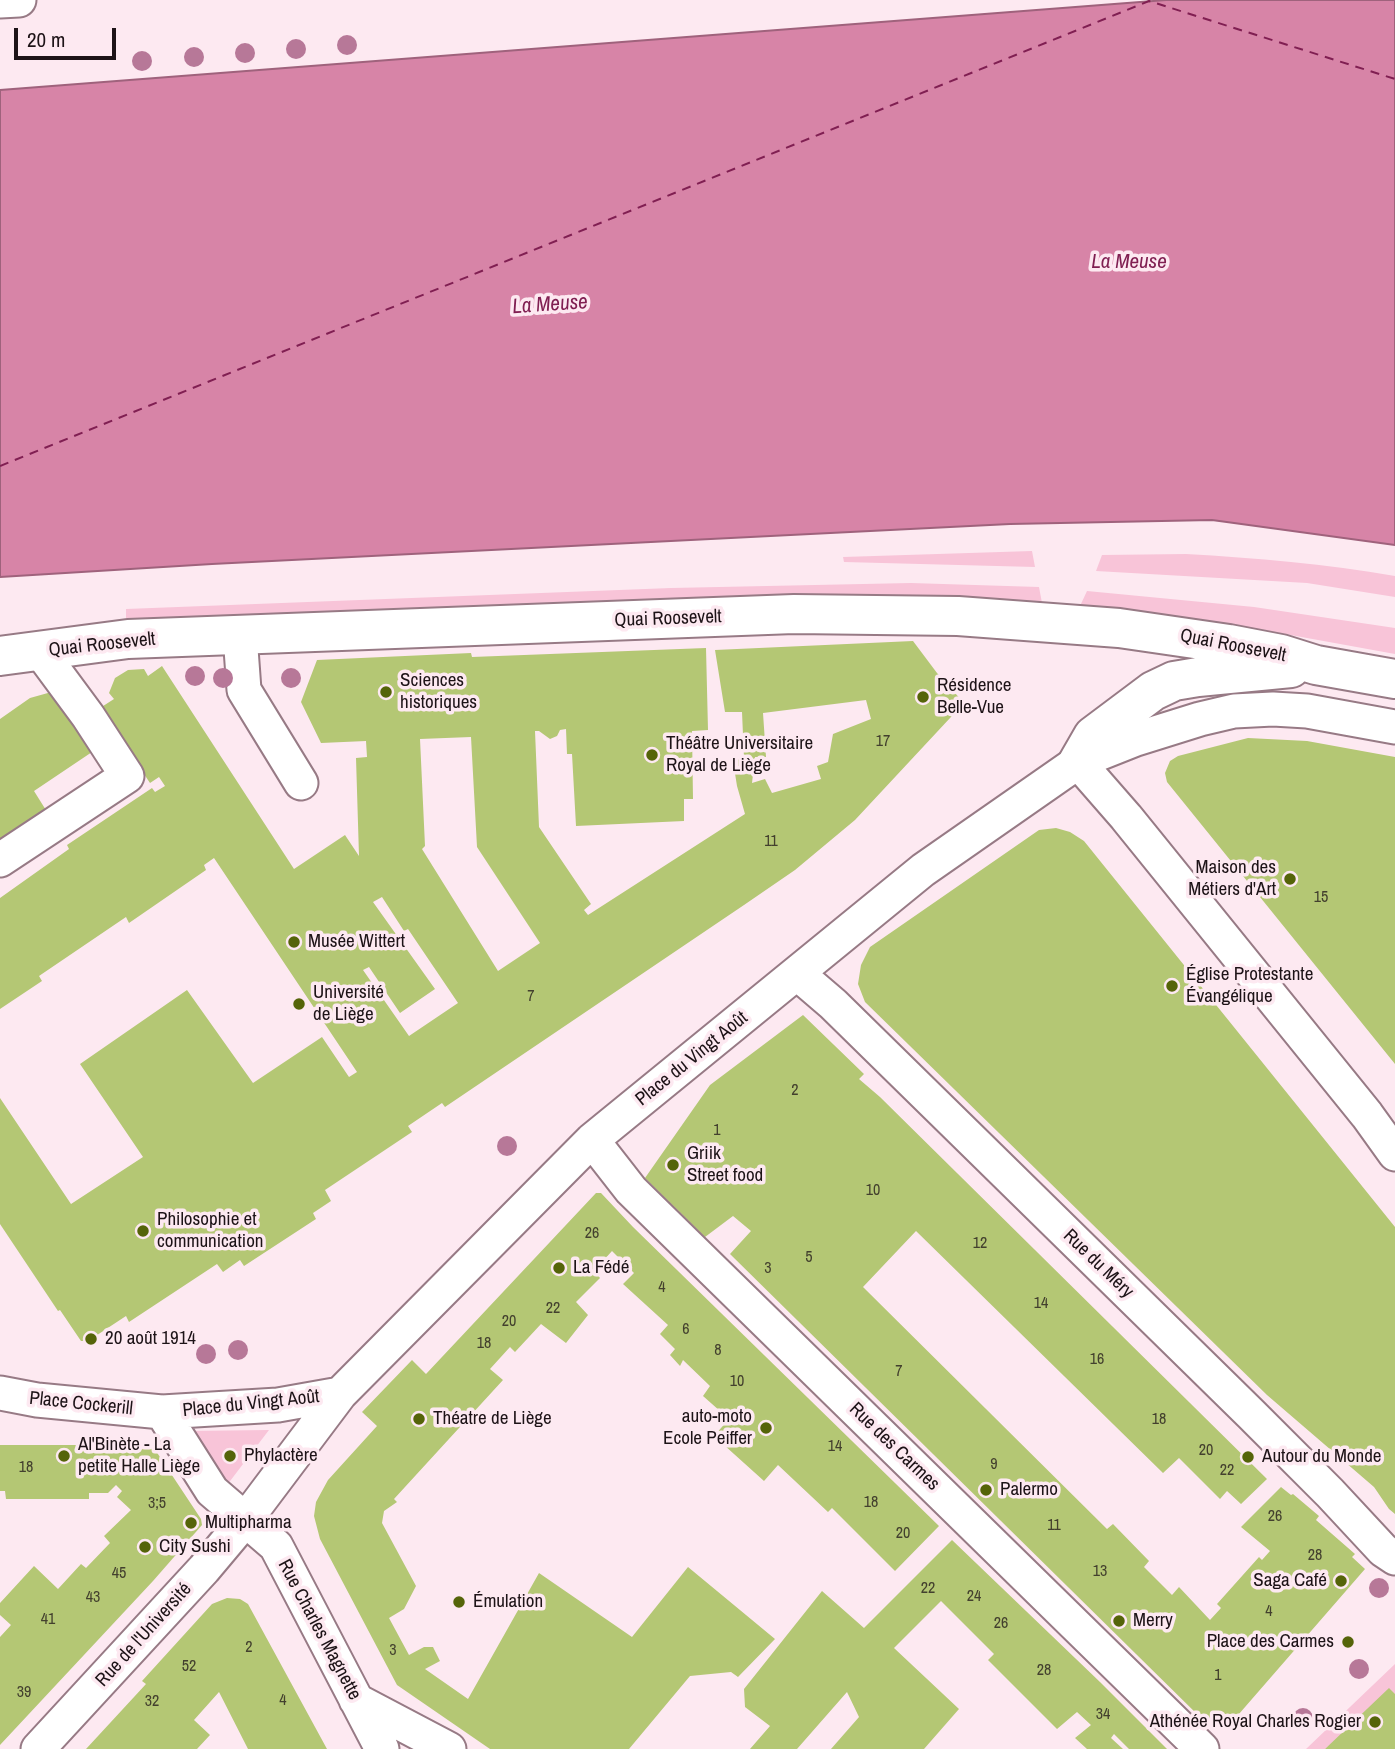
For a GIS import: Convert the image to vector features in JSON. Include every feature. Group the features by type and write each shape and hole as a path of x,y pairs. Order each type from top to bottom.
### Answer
{"main road":[{"name":"Quai Roosevelt","path":"14,658 128,639 794,614 925,615 1058,622 1170,634 1281,654 1316,665"},
{"path":"1077,762 1094,736 1153,691 1174,681 1316,665 1395,679"}],"street":[{"path":"240,635 244,690 301,783"},
{"path":"0,860 127,776 88,716 14,658"},
{"name":"Place du Vingt Août","path":"340,1394 278,1405 162,1412 212,1491 246,1519 340,1394 592,1140 923,870 1077,762 1136,739 1234,711 1307,711 1395,727"},
{"path":"1077,762 1126,817 1367,1115 1395,1154"},
{"name":"Rue du Méry","path":"798,974 832,1004 1261,1424 1383,1550 1395,1558"},
{"path":"1367,1115 1395,1134"},
{"name":"Rue des Carmes","path":"592,1140 631,1190 1202,1749"},
{"name":"Place Cockerill","path":"0,1393 37,1400 162,1412"},
{"name":"Rue Charles Magnette","path":"246,1519 276,1546 382,1749"},
{"name":"Rue de l'Université","path":"38,1749 144,1636 246,1519"},
{"path":"356,1700 449,1749"}],"shaded area":[{"path":"1032,551 1035,567 844,562 843,557"},
{"path":"1186,554 1291,562 1395,576 1395,597 1307,583 1096,571 1102,555"},
{"path":"911,583 1039,587 1042,603 913,597 166,620 126,618 126,609 671,588"},
{"path":"1087,591 1254,607 1395,628 1395,654 1252,628 1080,606"},
{"path":"269,1430 224,1489 186,1431"},
{"path":"1395,1664 1395,1694 1325,1749 1306,1749"}],"water":[{"name":"La Meuse","path":"1166,0 1395,0 1395,545 1212,520 1010,524 0,577 0,90"}],"building":[{"name":"Université de Liège","path":"913,641 964,703 855,820 795,870 445,1107 442,1103 408,1126 412,1132 325,1190 331,1201 313,1213 316,1219 244,1266 240,1260 223,1272 217,1264 129,1322 126,1316 88,1341 81,1341 0,1224 0,1098 71,1204 143,1157 80,1064 187,990 253,1083 322,1037 349,1077 357,1072 214,858 204,865 206,870 129,923 126,917 39,976 42,981 0,1009 0,898 69,849 67,845 152,788 155,792 165,786 159,777 150,783 100,708 114,699 109,693 115,678 128,670 144,669 148,676 162,666 294,869 345,835 359,856 356,758 367,757 366,741 321,743 301,702 317,660 471,653 472,657 706,648 708,730 692,731 693,799 684,799 684,821 576,826 572,754 567,754 566,729 560,730 557,736 550,739 535,731 539,827 591,904 584,910 588,915 745,814 733,761 744,758 742,712 725,712 715,650","holes":["866,700 871,719 833,734 828,762 817,766 821,779 772,793 765,779 752,783 755,757 766,757 763,713","471,737 477,847 540,943 498,971 422,849 425,846 420,739","382,897 404,931 408,929 458,1003 409,1036 363,970 369,967 400,1013 435,989 373,902"]},
{"path":"55,691 95,750 34,791 49,815 0,848 0,719 30,698"},
{"path":"1248,738 1307,741 1395,757 1395,1064 1167,782 1165,773 1170,761 1178,756"},
{"path":"1056,828 1070,832 1084,841 1395,1227 1395,1514 1374,1487 1267,1395 865,1002 858,984 861,965 870,947 1039,830"},
{"path":"803,1015 864,1074 859,1079 1267,1479 1241,1504 1227,1491 1220,1499 1179,1458 1163,1473 916,1231 863,1287 1107,1529 1113,1524 1149,1561 1144,1567 1172,1595 1179,1587 1210,1620 1221,1608 1217,1604 1259,1557 1262,1560 1270,1551 1241,1527 1281,1487 1319,1516 1316,1520 1355,1554 1352,1557 1365,1569 1232,1722 1204,1721 730,1254 751,1231 733,1216 705,1237 645,1178 710,1085"},
{"path":"596,1193 601,1193 939,1526 895,1571 832,1508 828,1512 778,1465 764,1481 714,1436 729,1419 703,1396 710,1386 683,1360 680,1366 670,1355 675,1349 660,1334 668,1325 623,1284 634,1273 612,1251 594,1271 600,1278 576,1302 588,1315 566,1343 541,1324 515,1352 510,1347 490,1369 503,1380 394,1499 397,1502 384,1511 382,1523 416,1586 404,1609 389,1618 409,1655 424,1647 433,1647 440,1661 425,1669 468,1699 539,1573 632,1637 688,1567 775,1639 738,1677 731,1672 690,1676 629,1749 490,1749 397,1685 320,1539 314,1516 316,1502 328,1480 377,1426 362,1412 412,1360 426,1374"},
{"path":"0,1445 152,1445 201,1519 202,1525 0,1745 0,1637 11,1625 0,1615 0,1603 34,1566 58,1589 81,1564 86,1568 110,1543 104,1536 131,1510 117,1497 122,1491 116,1485 108,1493 89,1493 89,1499 6,1499 5,1491 0,1491"},
{"path":"952,1540 1167,1749 1129,1749 1114,1734 1111,1738 1123,1749 1087,1749 1075,1738 1091,1725 1077,1712 1057,1729 988,1660 994,1654 941,1601 894,1648 959,1709 924,1749 831,1749 859,1717 847,1692 797,1749 750,1749 770,1726 745,1707 744,1689 822,1591 864,1628"},
{"path":"227,1598 240,1599 248,1604 327,1749 248,1749 219,1692 194,1720 210,1735 197,1749 86,1749 146,1684 142,1681 212,1604"},
{"name":"Athénée Royal Charles Rogier","path":"1389,1688 1395,1694 1395,1749 1325,1749"}],"ferry route":[{"path":"0,466 1149,1 1395,79"}],"place":[{"name":"Sciences historiques","path":"386,692"},
{"name":"Résidence Belle-Vue","path":"923,697"},
{"name":"Théâtre Universitaire Royal de Liège","path":"652,755"},
{"name":"Maison des Métiers d'Art","path":"1290,879"},
{"name":"Musée Wittert","path":"294,942"},
{"name":"Église Protestante Évangélique","path":"1172,986"},
{"name":"Université de Liège","path":"299,1004"},
{"name":"Griik Street food","path":"673,1165"},
{"name":"Philosophie et communication","path":"143,1231"},
{"name":"La Fédé","path":"559,1268"},
{"name":"20 août 1914","path":"91,1339"},
{"name":"Théatre de Liège","path":"419,1419"},
{"name":"auto-moto Ecole Peiffer","path":"766,1428"},
{"name":"Al'Binète - La petite Halle Liège","path":"64,1456"},
{"name":"Phylactère","path":"230,1456"},
{"name":"Autour du Monde","path":"1248,1457"},
{"name":"Palermo","path":"986,1490"},
{"name":"Multipharma","path":"191,1523"},
{"name":"City Sushi","path":"145,1547"},
{"name":"Saga Café","path":"1341,1581"},
{"name":"Émulation","path":"459,1602"},
{"name":"Merry","path":"1119,1621"},
{"name":"Place des Carmes","path":"1348,1642"},
{"name":"Athénée Royal Charles Rogier","path":"1375,1722"}]}
